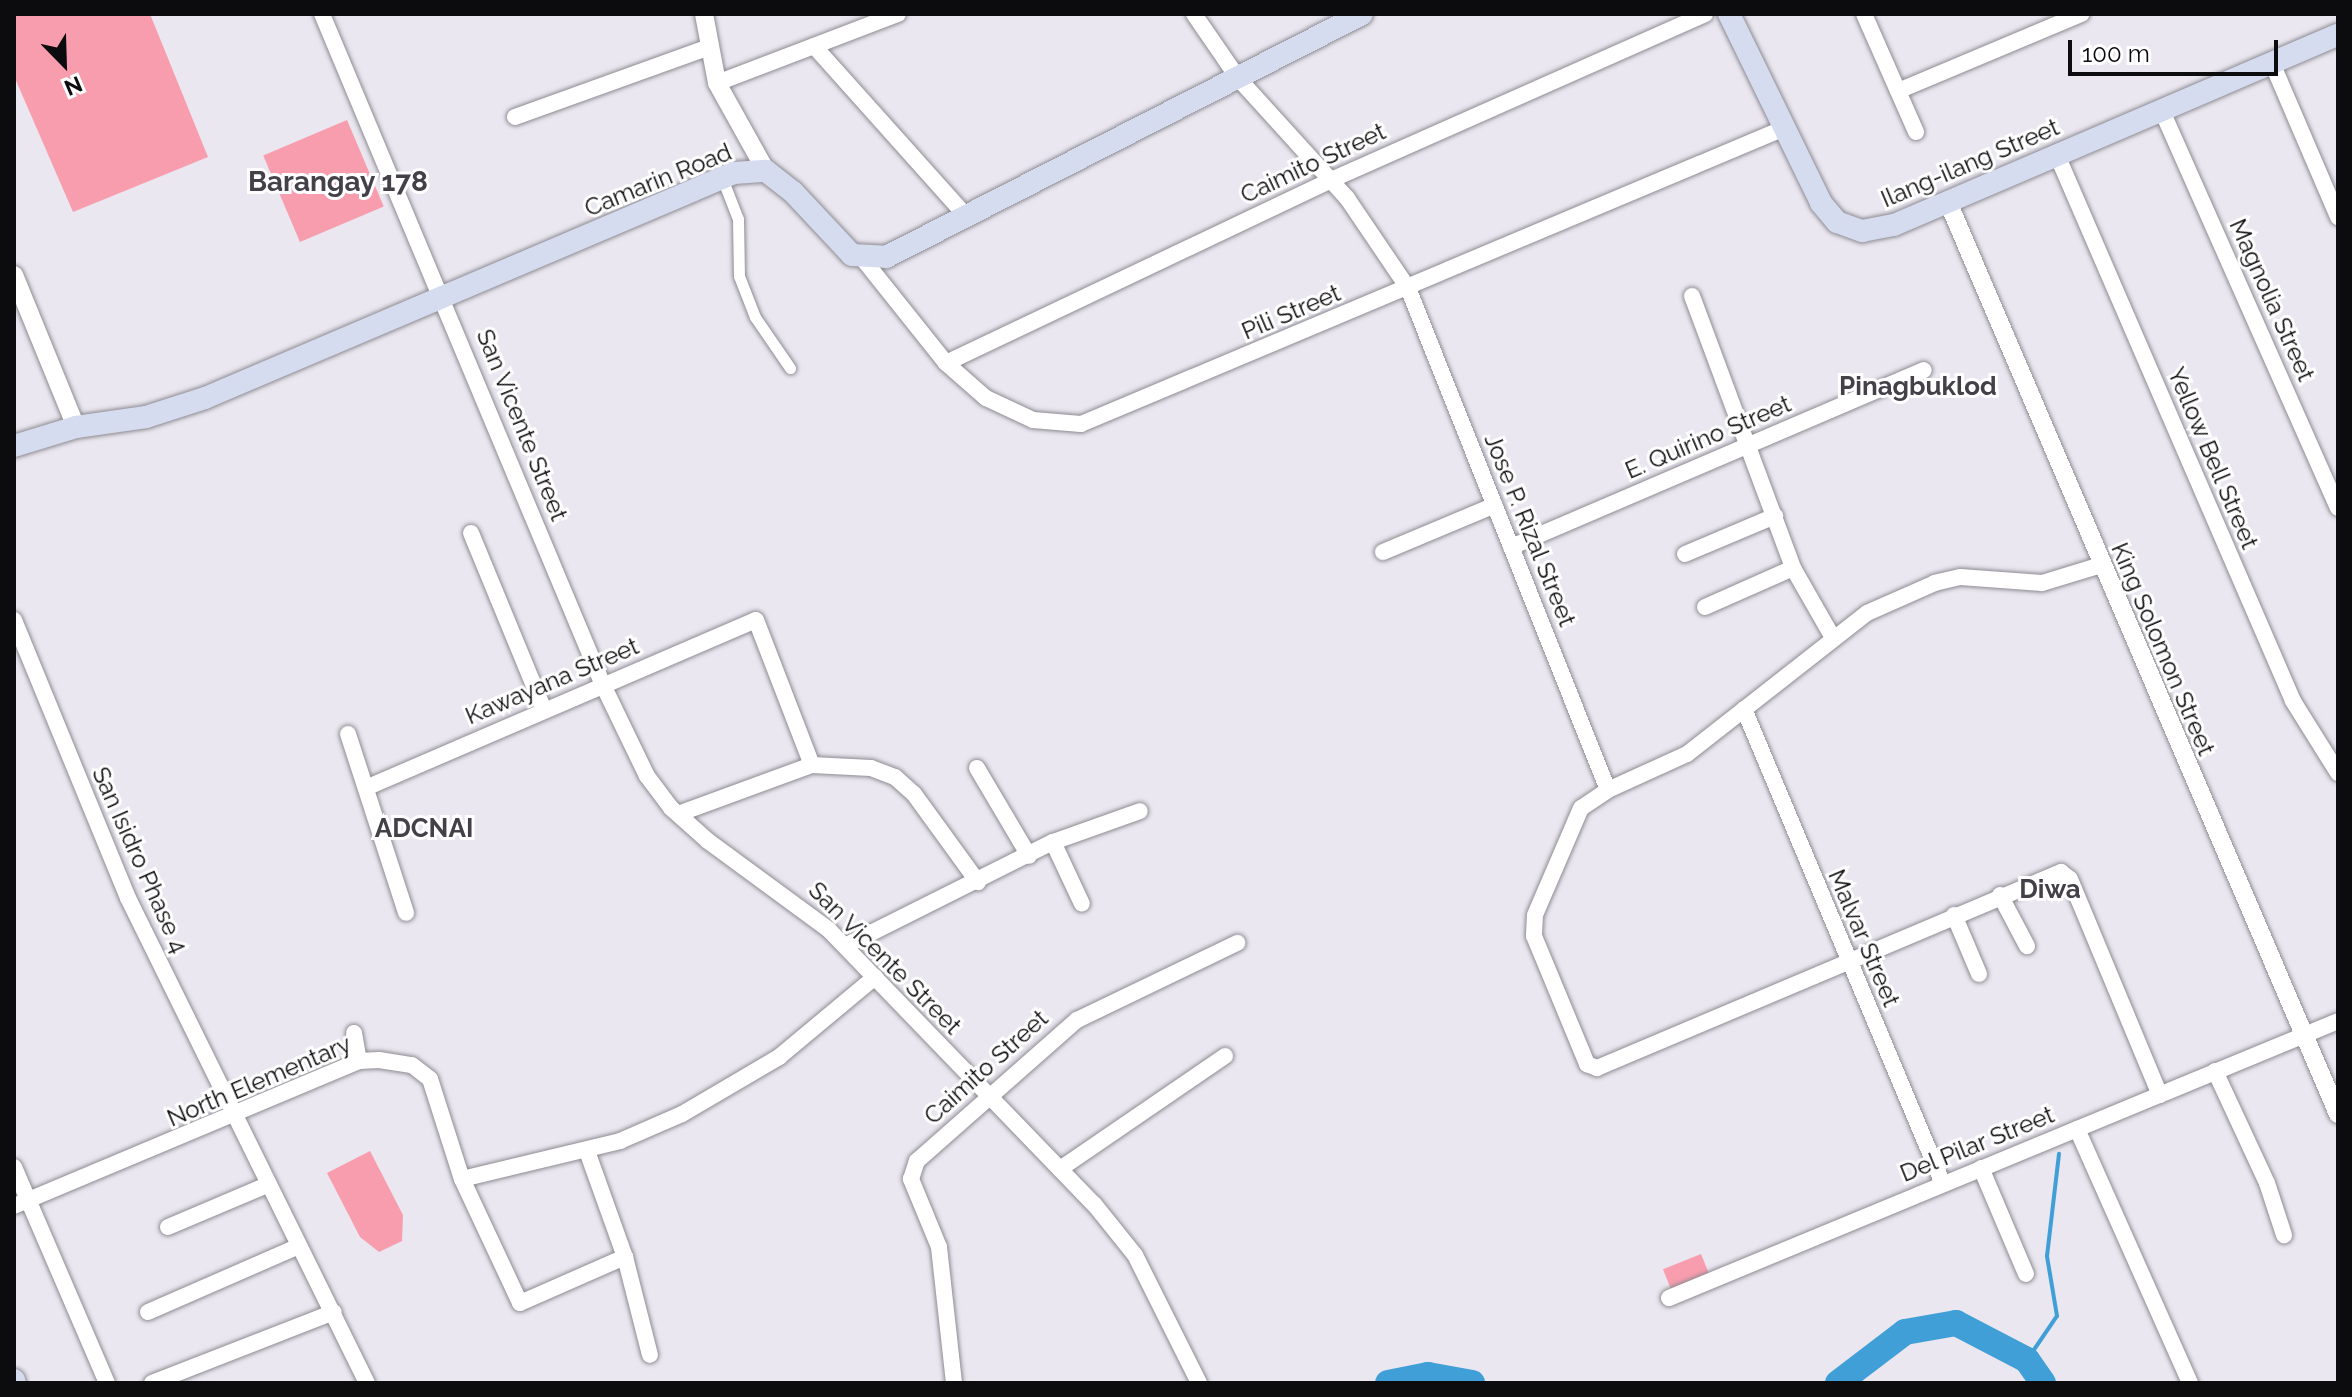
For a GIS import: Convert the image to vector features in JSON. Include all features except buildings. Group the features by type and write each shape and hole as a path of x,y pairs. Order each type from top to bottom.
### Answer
{"main road":[{"path":"863,259 886,257 968,218 1362,14"},
{"name":"Ilang-ilang Street","path":"1729,14 1782,129 1821,203 1848,228 1877,230 2338,35"},
{"name":"Camarin Road","path":"14,446 76,427 179,408 444,299 722,178 766,171 793,192 842,247 863,259"}],"street":[{"name":"San Vicente Street","path":"322,14 444,299 603,685 642,768 678,814 726,854 794,900 845,946 1060,1169 1135,1255 1199,1383"},
{"path":"704,14 707,48 717,83 766,171"},
{"path":"717,83 898,14"},
{"name":"Jose P. Rizal Street","path":"1194,14 1238,78 1331,180 1378,238 1408,288 1608,790"},
{"name":"Caimito Street","path":"946,363 1331,180 1705,14"},
{"path":"1864,14 1916,132"},
{"path":"1898,91 2081,14"},
{"path":"814,46 968,218"},
{"path":"515,117 707,48"},
{"path":"2272,63 2338,217"},
{"name":"Magnolia Street","path":"2162,111 2338,508"},
{"name":"Pili Street","path":"863,259 946,363 1012,412 1033,420 1081,424 1782,129"},
{"name":"Yellow Bell Street","path":"2057,155 2293,701 2338,773"},
{"path":"2322,179 2338,172"},
{"path":"722,178 738,219 739,276 755,317 790,368"},
{"name":"King Solomon Street","path":"1948,202 2338,1114"},
{"path":"14,275 76,427"},
{"path":"1692,296 1793,568 1832,636"},
{"name":"E. Quirino Street","path":"1511,547 1924,370"},
{"path":"1383,552 1495,505"},
{"path":"1685,554 1775,516"},
{"path":"471,533 544,710"},
{"path":"2101,565 2042,583 1984,575 1935,583 1888,601 1832,636 1687,754 1592,798 1573,822 1533,924 1541,959 1591,1068 2061,872 2070,879 2160,1095"},
{"path":"1705,607 1793,568"},
{"name":"San Isidro Phase 4","path":"14,620 128,898 297,1247 334,1312 367,1383"},
{"name":"Kawayana Street","path":"368,787 756,620 812,765"},
{"name":"Malvar Street","path":"1744,709 1943,1184"},
{"path":"348,734 368,787 406,913"},
{"path":"678,814 812,765 835,763 895,777 914,794 978,882"},
{"path":"977,768 1029,856"},
{"path":"845,946 1053,842 1140,811"},
{"path":"1053,842 1082,904"},
{"path":"2000,895 2027,946"},
{"path":"1954,915 1979,974"},
{"name":"Caimito Street","path":"954,1383 939,1247 911,1179 917,1161 987,1096 1077,1020 1237,943"},
{"path":"462,1179 587,1151 649,1130 752,1076 875,977"},
{"name":"Del Pilar Street","path":"1669,1298 2338,1021"},
{"path":"354,1033 359,1061"},
{"path":"1060,1169 1225,1056"},
{"name":"North Elementary","path":"21,1203 359,1061 412,1065 430,1079 462,1179 520,1303 625,1257"},
{"path":"2215,1071 2267,1183 2284,1235"},
{"path":"2077,1129 2190,1383"},
{"path":"587,1151 625,1257 650,1355"},
{"path":"14,1167 21,1203 107,1383"},
{"path":"1981,1168 2026,1274"},
{"path":"168,1227 267,1185"},
{"path":"148,1312 297,1247"},
{"path":"152,1383 177,1378 334,1312"}],"shaded area":[{"path":"14,14 150,14 208,157 73,212 14,76"},
{"path":"347,120 384,207 300,242 263,156"},
{"path":"370,1151 403,1215 402,1241 379,1252 360,1237 327,1173"},
{"path":"1701,1254 1710,1276 1672,1292 1663,1269"}],"waterway":[{"path":"2027,1360 2057,1316 2047,1256 2059,1154"},
{"path":"1838,1383 1905,1332 1956,1323 2027,1360 2043,1383"},
{"path":"1388,1383 1428,1375 1472,1383"}],"district":[{"name":"Barangay 178","path":"338,182"},
{"name":"Pinagbuklod","path":"1918,387"},
{"name":"ADCNAI","path":"424,829"},
{"name":"Diwa","path":"2050,890"}]}
